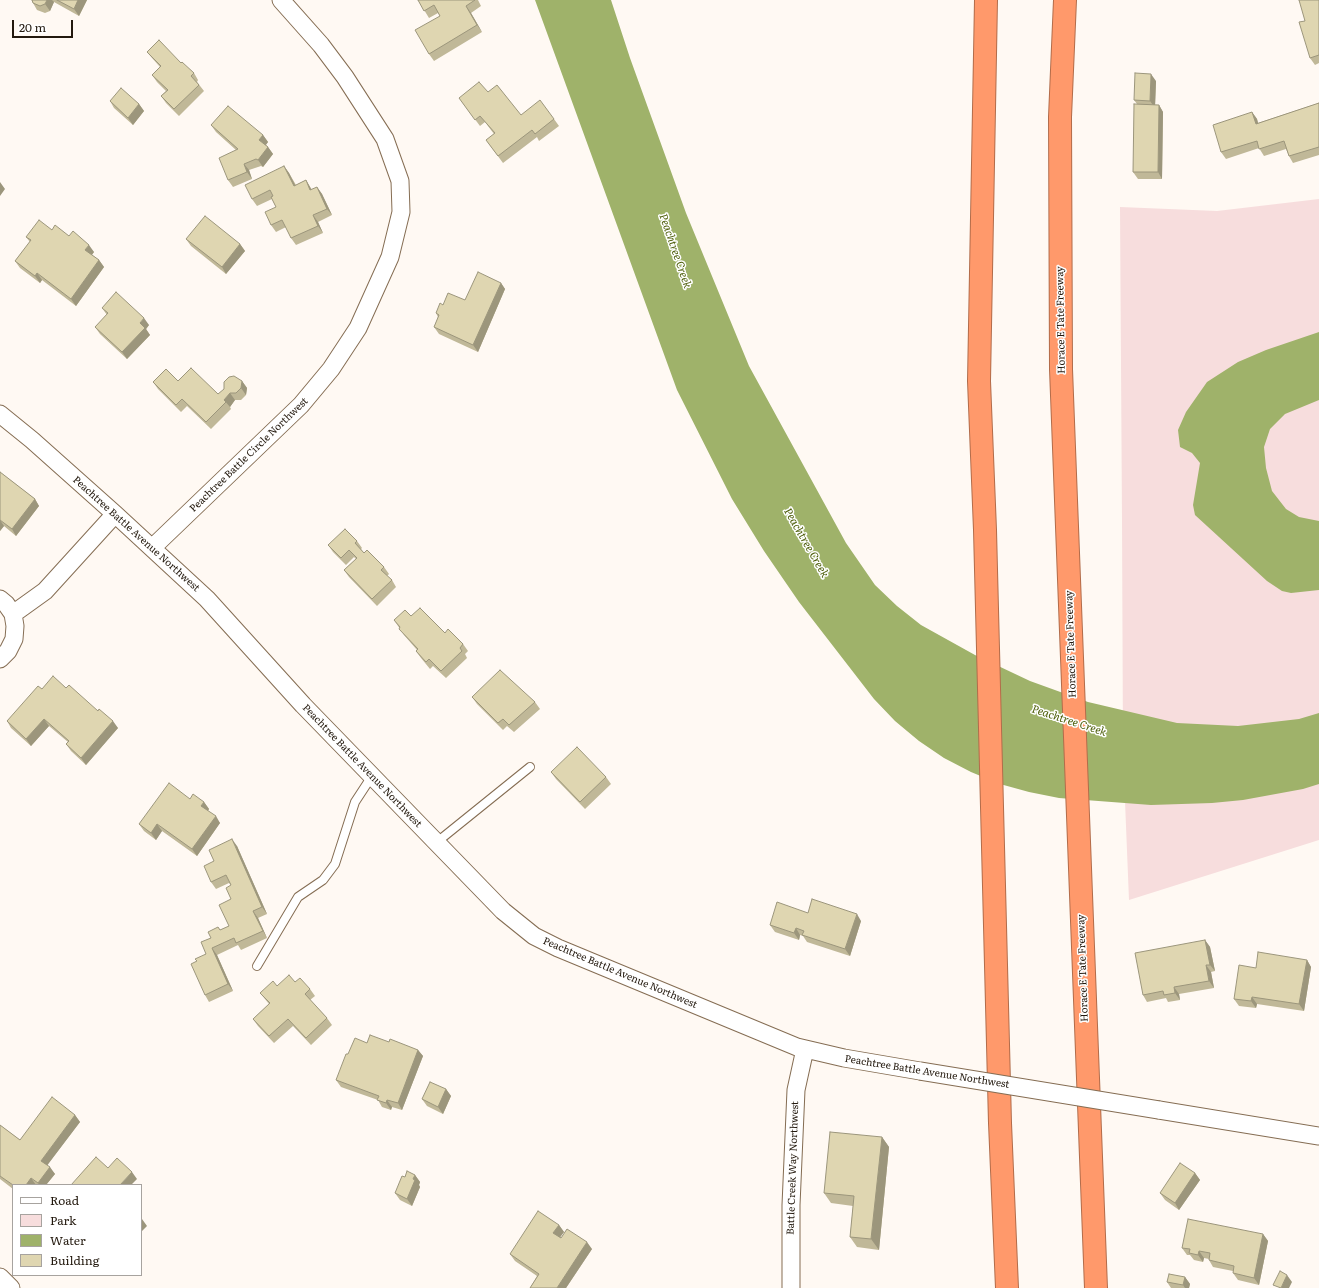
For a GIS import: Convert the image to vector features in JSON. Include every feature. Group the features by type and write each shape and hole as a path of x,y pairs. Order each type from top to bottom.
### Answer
{"highway":[{"path":"986,0 979,381 985,530 1000,1123 1007,1288"},
{"name":"Horace E Tate Freeway","path":"1065,0 1060,117 1061,369 1096,1288"}],"street":[{"name":"Peachtree Battle Circle Northwest","path":"152,548 301,405 331,369 358,328 390,257 401,212 400,181 385,139 346,77 321,45 281,0"},
{"name":"Peachtree Battle Avenue Northwest","path":"0,414 32,440 115,514 207,599 303,705 503,911 534,936 565,951 782,1041 805,1049 844,1058 920,1071 1319,1136"},
{"path":"12,614 45,591 115,514"},
{"path":"0,599 6,604 12,614 16,626 14,639 8,651 0,659"},
{"name":"Battle Creek Way Northwest","path":"791,1288 791,1205 796,1090 805,1049"},
{"path":"0,1277 12,1288"}],"lane":[{"path":"437,842 530,767"},
{"path":"257,966 298,898 323,880 335,864 355,802 372,776"}],"green space":[{"path":"1319,199 1319,840 1129,900 1123,752 1120,207 1217,211"}],"water":[{"name":"Peachtree Creek","path":"535,0 611,0 630,58 686,213 749,366 846,543 875,585 897,606 921,625 975,655 1030,681 1088,702 1177,723 1238,726 1299,719 1319,713 1319,784 1303,789 1243,800 1212,803 1151,805 1059,798 1000,784 971,772 944,758 919,741 895,721 874,699 799,602 764,551 732,499 677,390"},
{"path":"1319,332 1319,400 1285,414 1270,429 1264,447 1266,468 1272,491 1286,509 1299,517 1319,521 1319,590 1291,593 1282,591 1267,581 1195,515 1193,505 1200,463 1192,453 1180,447 1178,430 1186,412 1207,382 1238,362 1266,350"}],"building":[{"path":"32,0 47,0 45,4 40,6 33,3"},
{"path":"57,0 78,0 74,9"},
{"path":"418,0 475,0 466,6 477,25 429,54 415,30 440,16 434,5 424,11"},
{"path":"1299,0 1319,0 1319,55 1310,58 1299,22 1305,21"},
{"path":"159,40 181,63 182,62 194,73 191,76 199,85 174,109 161,96 168,90 152,75 161,66 147,52"},
{"path":"1135,73 1151,74 1150,101 1134,100"},
{"path":"479,82 488,92 497,85 521,115 540,100 554,119 535,134 532,130 498,156 486,140 495,133 480,116 475,120 459,98"},
{"path":"121,88 139,104 128,118 110,101"},
{"path":"1319,103 1319,147 1289,156 1284,141 1259,149 1257,141 1221,152 1213,125 1252,112 1256,124"},
{"path":"1134,104 1159,105 1158,172 1133,172"},
{"path":"228,106 263,135 259,140 268,147 258,160 256,159 244,164 247,172 228,180 219,158 238,149 211,125"},
{"path":"284,166 294,186 306,180 310,190 317,187 327,209 313,215 318,226 291,238 282,220 271,225 265,212 276,207 271,197 273,196 270,190 252,199 245,185"},
{"path":"205,216 240,244 222,267 186,239"},
{"path":"39,220 52,230 55,225 69,236 73,231 89,245 85,250 99,260 71,299 37,273 35,276 15,261 31,240 26,237"},
{"path":"478,272 501,283 473,345 434,327 439,315 436,313 440,303 443,305 448,293 465,300"},
{"path":"116,292 144,318 140,323 145,328 122,352 95,327 108,313 102,308"},
{"path":"191,368 218,394 224,389 224,382 229,377 234,376 242,381 241,388 236,393 230,393 224,400 226,402 206,422 182,399 176,405 153,382 166,369 178,381"},
{"path":"0,472 35,499 12,529 0,520"},
{"path":"345,529 357,541 355,543 364,553 367,550 384,567 381,570 392,580 372,599 344,570 357,558 349,550 341,558 328,545"},
{"path":"420,608 445,633 448,629 463,644 460,648 462,651 441,671 429,659 426,662 416,651 418,649 399,629 400,627 394,620 405,610 411,616"},
{"path":"500,670 535,702 509,725 503,719 498,723 472,697"},
{"path":"53,676 66,688 69,685 98,711 99,709 113,721 81,758 66,744 69,741 44,719 26,739 7,721 38,686 42,689"},
{"path":"577,747 606,777 580,802 551,772"},
{"path":"169,783 190,799 193,794 204,802 201,806 216,816 192,849 157,824 151,833 139,824"},
{"path":"232,839 262,907 253,911 263,931 236,943 234,938 212,948 228,984 205,995 191,964 197,961 195,959 206,954 201,942 211,938 208,932 218,927 220,930 229,926 219,905 231,899 226,888 231,885 226,875 211,882 204,866 214,861 209,850"},
{"path":"812,899 857,914 845,949 802,935 804,931 796,928 794,933 770,925 777,902 808,913"},
{"path":"1205,940 1210,965 1206,965 1209,981 1174,987 1175,993 1164,995 1163,991 1143,995 1135,953"},
{"path":"1258,952 1307,960 1299,1004 1252,997 1251,1001 1234,999 1239,965 1256,968"},
{"path":"289,975 295,982 300,978 310,989 305,994 327,1018 306,1038 288,1019 269,1036 253,1019 270,1003 260,993 273,981 277,986"},
{"path":"370,1035 389,1042 390,1039 418,1050 398,1103 387,1100 386,1103 377,1100 379,1096 336,1080 346,1054 348,1054 355,1038 367,1043"},
{"path":"430,1082 446,1089 438,1107 422,1099"},
{"path":"52,1097 75,1115 41,1161 50,1167 38,1183 31,1178 27,1184 12,1184 0,1176 0,1125 20,1140"},
{"path":"830,1132 882,1137 871,1239 850,1237 854,1196 824,1193"},
{"path":"96,1157 108,1168 117,1158 132,1172 121,1184 72,1184"},
{"path":"1180,1163 1195,1173 1175,1203 1160,1193"},
{"path":"407,1171 415,1175 413,1179 415,1180 407,1199 395,1193 402,1176 405,1177"},
{"path":"538,1211 559,1225 553,1233 561,1238 567,1229 587,1242 557,1288 530,1288 539,1274 510,1254"},
{"path":"1188,1219 1263,1234 1254,1278 1233,1273 1234,1266 1209,1260 1210,1253 1199,1251 1198,1255 1189,1253 1190,1249 1182,1248"},
{"path":"1280,1271 1287,1275 1281,1288 1273,1285"},
{"path":"1169,1274 1185,1277 1183,1285 1167,1282"}]}
